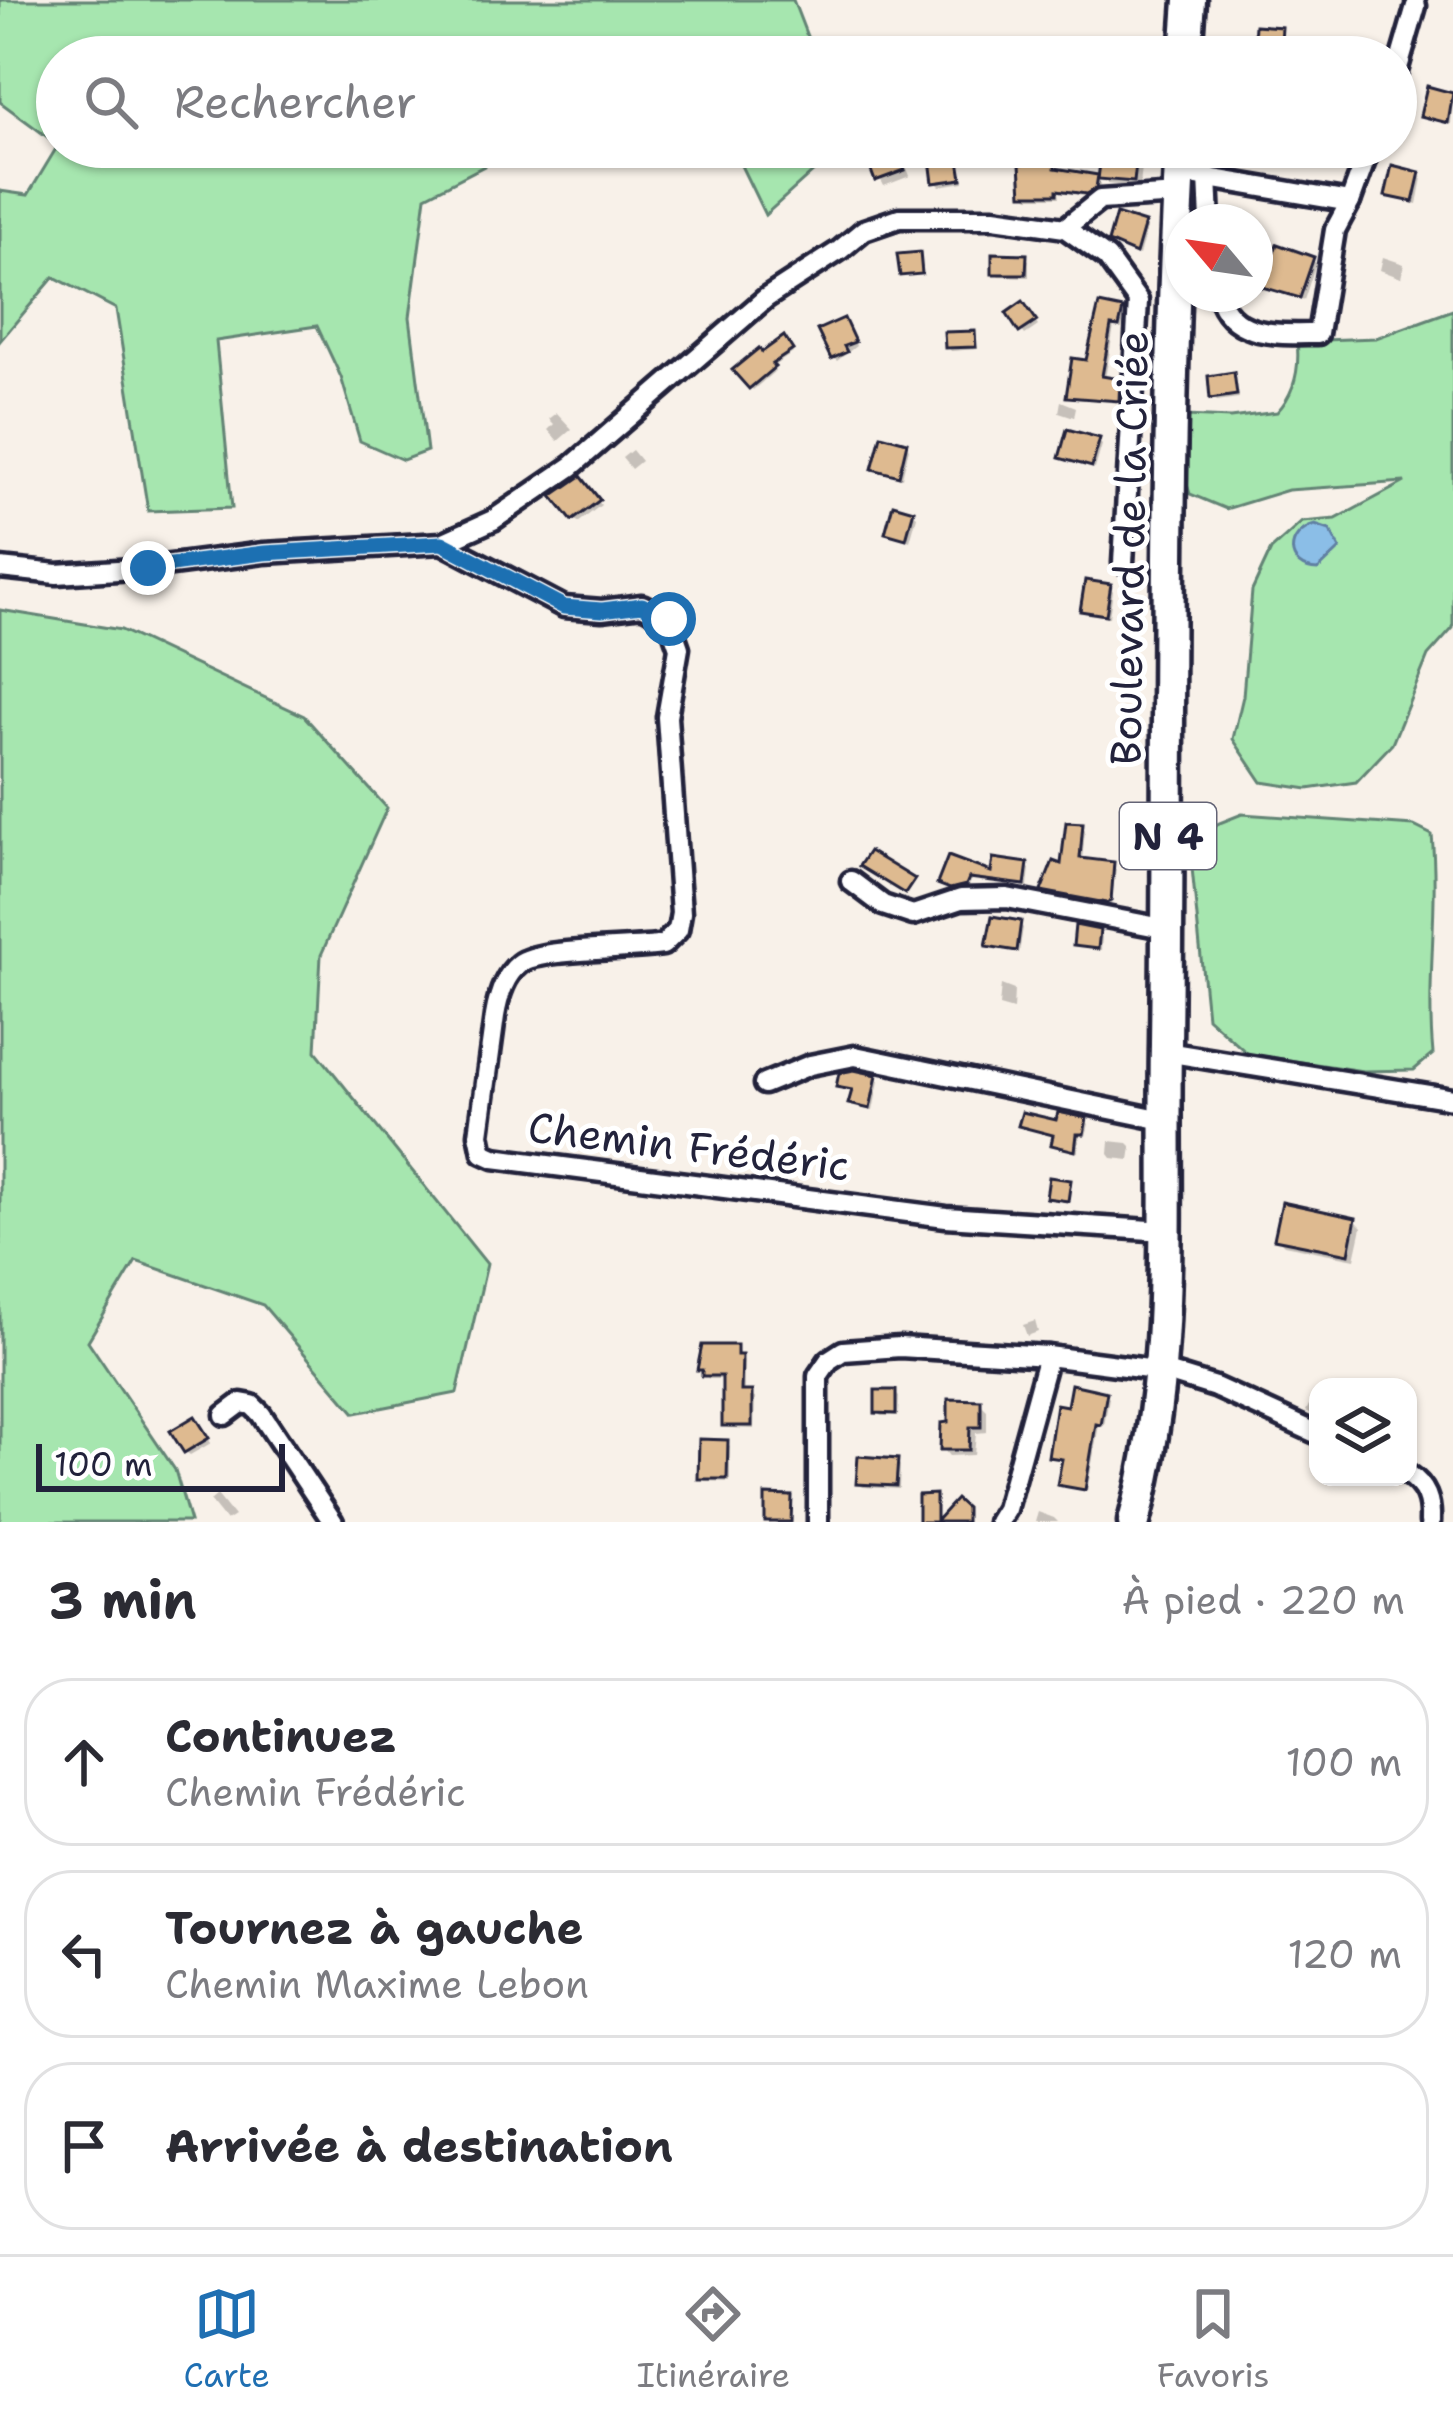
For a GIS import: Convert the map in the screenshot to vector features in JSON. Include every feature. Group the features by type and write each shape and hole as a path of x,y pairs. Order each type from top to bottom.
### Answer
{"main road":[{"path":"1187,36 1190,0"},
{"name":"Boulevard de la Criée","path":"1134,1522 1154,1438 1162,1372 1168,1121 1169,450 1187,173"}],"street":[{"path":"1407,36 1416,6"},
{"path":"1226,312 1241,326 1269,334 1318,334 1335,230 1362,168"},
{"path":"1065,228 1100,200 1187,173 1350,202"},
{"path":"1187,173 1202,204"},
{"path":"0,568 57,574 264,553 442,543 493,520 572,466 766,298 864,230 899,218 994,218 1065,228 1106,258 1138,302 1123,563"},
{"path":"1132,446 1169,450"},
{"name":"Chemin Frédéric","path":"442,543 564,607 602,610 642,605 658,611 674,627 679,647 667,717 680,892 678,930 663,945 534,956 513,970 498,998 495,1016 479,1134 483,1153 946,1217 1166,1231"},
{"path":"851,881 883,905 913,915 961,898 1006,898 1168,928"},
{"path":"1166,1052 1453,1099"},
{"path":"764,1084 810,1065 856,1056 1168,1121"},
{"path":"818,1522 818,1376 829,1360 843,1352 900,1347 1048,1357 1162,1372 1214,1387 1309,1430"},
{"path":"998,1522 1006,1509 1048,1357"},
{"path":"225,1414 241,1403 261,1414 333,1522"},
{"path":"1417,1481 1431,1505 1430,1522"}],"green space":[{"path":"0,0 793,0 807,36 36,36 36,129 0,102"},
{"path":"44,168 480,168 426,196 410,317 427,451 403,460 360,441 341,377 317,326 216,341 232,508 148,511 116,309 54,277 0,341 0,191 28,195"},
{"path":"742,168 817,168 765,215"},
{"path":"1453,310 1453,628 1428,656 1392,744 1356,782 1308,789 1262,782 1233,739 1243,696 1252,591 1271,550 1302,522 1336,519 1405,482 1288,490 1226,509 1190,494 1183,471 1186,416 1230,418 1277,412 1295,379 1297,341 1376,338"},
{"path":"0,610 121,630 304,716 387,808 321,955 316,1051 487,1264 457,1393 355,1413 263,1305 136,1261 88,1341 175,1470 190,1522 0,1522"},
{"path":"1242,814 1414,826 1432,835 1433,1054 1414,1070 1363,1071 1248,1054 1207,1017 1192,868 1217,824"}],"water":[{"path":"1315,525 1330,530 1340,549 1318,570 1299,564 1292,550 1298,535"}],"building":[{"path":"1255,25 1282,27 1281,36 1254,36"},
{"path":"1427,86 1453,93 1448,123 1420,116"},
{"path":"870,168 904,168 905,170 875,181"},
{"path":"931,168 960,168 962,179 933,183"},
{"path":"1020,168 1098,175 1096,188 1086,194 1057,190 1057,194 1022,194"},
{"path":"1099,168 1136,168 1134,182 1098,179"},
{"path":"1391,168 1420,172 1413,202 1385,196"},
{"path":"1116,214 1145,223 1136,254 1108,242"},
{"path":"1277,244 1314,257 1300,298 1273,290"},
{"path":"920,252 922,274 900,276 897,254"},
{"path":"992,253 1027,254 1026,274 992,274"},
{"path":"1023,301 1037,321 1019,333 1006,313"},
{"path":"1099,304 1123,309 1119,327 1111,326 1102,376 1120,379 1119,401 1066,397 1072,358 1086,360"},
{"path":"844,318 855,342 831,359 817,330"},
{"path":"975,331 976,347 945,348 944,332"},
{"path":"784,336 793,350 749,389 732,370 759,348 762,352"},
{"path":"1234,372 1237,395 1210,399 1208,376"},
{"path":"1067,429 1100,438 1092,467 1059,458"},
{"path":"881,435 907,442 899,476 872,469"},
{"path":"581,476 600,500 572,521 552,496"},
{"path":"893,504 914,510 906,539 885,533"},
{"path":"1085,580 1111,584 1106,615 1080,611"},
{"path":"1066,822 1083,823 1080,858 1114,862 1111,901 1041,891 1053,861 1061,864"},
{"path":"869,851 915,879 905,894 859,866"},
{"path":"948,856 991,872 993,858 1028,863 1025,885 969,878 966,885 950,889 937,884"},
{"path":"992,916 1021,921 1017,951 986,946"},
{"path":"1075,925 1100,930 1098,949 1073,946"},
{"path":"854,1070 877,1075 870,1109 848,1104 852,1090 836,1087 839,1073"},
{"path":"1022,1112 1056,1120 1058,1112 1087,1118 1084,1134 1077,1134 1075,1151 1051,1145 1053,1135 1018,1126"},
{"path":"1049,1177 1071,1180 1068,1201 1046,1198"},
{"path":"1282,1202 1356,1218 1349,1254 1274,1239"},
{"path":"702,1345 737,1345 737,1355 742,1355 741,1391 752,1391 752,1426 722,1426 722,1376 702,1376 702,1370 697,1370"},
{"path":"1071,1384 1107,1392 1101,1425 1096,1424 1085,1490 1057,1485 1062,1459 1048,1457 1056,1404 1067,1406"},
{"path":"875,1390 896,1390 896,1414 875,1413"},
{"path":"948,1399 981,1400 981,1427 970,1427 969,1450 940,1450"},
{"path":"195,1416 209,1438 184,1453 170,1431"},
{"path":"699,1439 728,1440 727,1479 698,1479"},
{"path":"858,1456 898,1459 896,1486 856,1484"},
{"path":"936,1494 936,1521 956,1499 966,1508 966,1522 918,1522 918,1495"},
{"path":"765,1495 792,1496 791,1522 765,1522"}],"route":[{"path":"148,568 264,553 442,543 564,607 602,610 642,605 669,619"}]}
